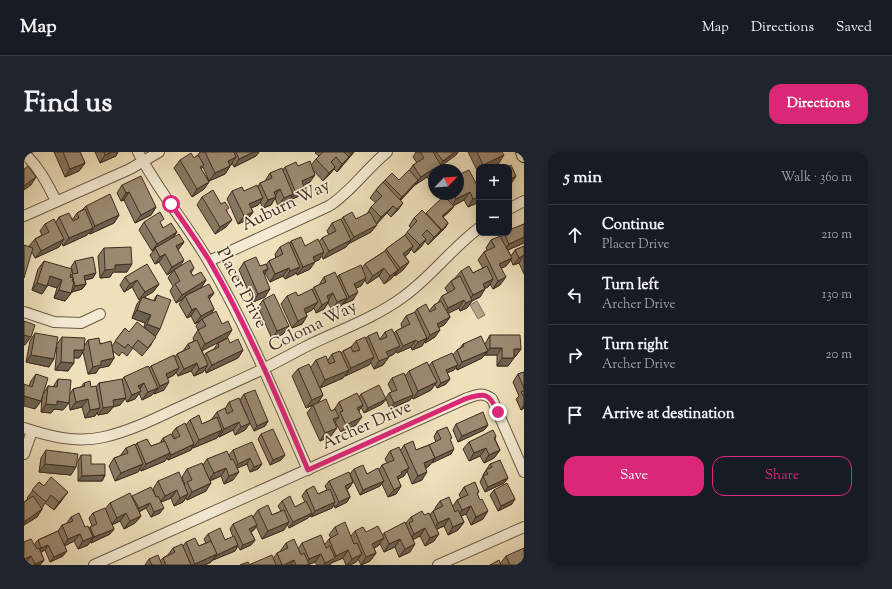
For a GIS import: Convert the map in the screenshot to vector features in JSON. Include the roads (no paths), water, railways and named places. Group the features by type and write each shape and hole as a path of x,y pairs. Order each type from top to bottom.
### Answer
{"street":[{"path":"24,216 130,169 141,157 159,152"},
{"name":"Auburn Way","path":"209,261 329,206 344,195 372,165 387,152"},
{"path":"24,153 39,170 56,201"},
{"name":"Placer Drive","path":"141,157 209,261 234,307 264,368 308,470"},
{"path":"512,207 524,201"},
{"name":"Coloma Way","path":"28,430 47,436 66,439 85,439 110,435 139,425 264,368 389,307 426,279 455,248 476,230"},
{"path":"24,312 54,322 81,323 100,314"},
{"name":"Archer Drive","path":"94,565 478,394 486,395 492,399 524,472"},
{"path":"24,454 28,430"},
{"path":"438,565 524,527"}]}
